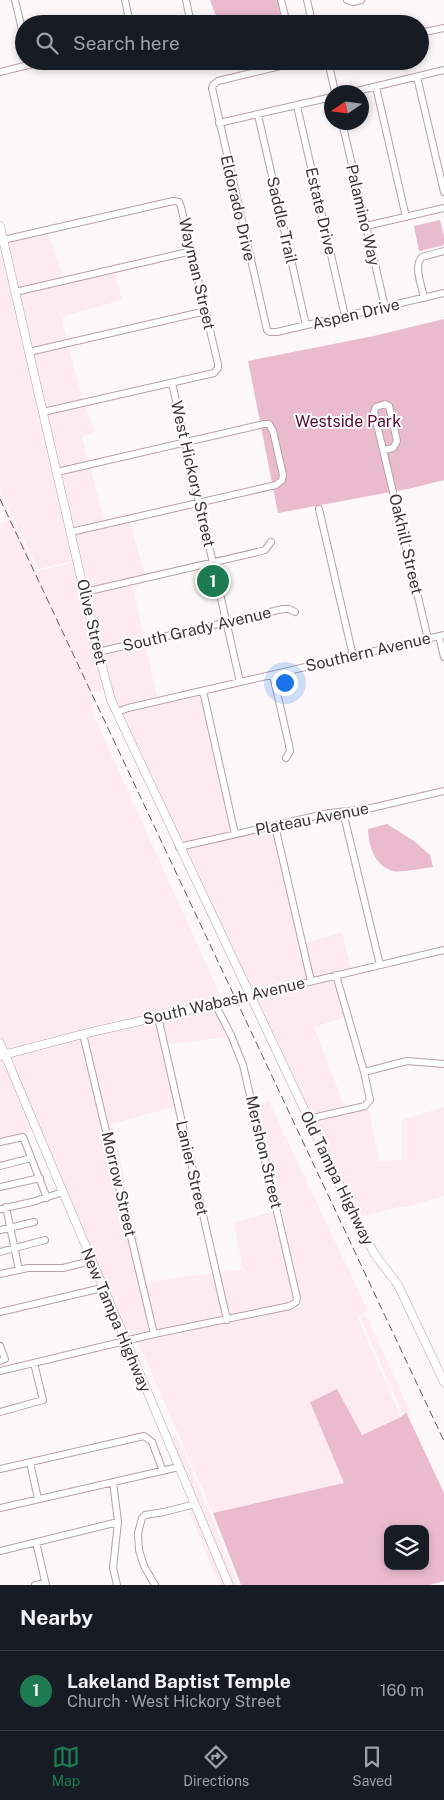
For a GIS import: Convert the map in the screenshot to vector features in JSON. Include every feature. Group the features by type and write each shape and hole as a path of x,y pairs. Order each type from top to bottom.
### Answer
{"main road":[{"name":"Olive Street","path":"0,226 107,688 179,847 250,996"},
{"name":"South Wabash Avenue","path":"2,1055 83,1034 250,996"},
{"name":"Old Tampa Highway","path":"250,996 362,1232 376,1256 398,1285 444,1382"},
{"name":"New Tampa Highway","path":"0,1043 2,1055 63,1192 229,1585"}],"street":[{"path":"15,0 19,15"},
{"path":"125,0 128,15"},
{"path":"186,0 189,15"},
{"path":"281,0 285,15"},
{"path":"307,0 310,15"},
{"path":"347,0 353,2 361,0"},
{"path":"429,31 444,28"},
{"path":"0,72 15,68"},
{"name":"Eldorado Drive","path":"264,70 218,81 213,84 212,92 266,328 269,331"},
{"path":"330,70 333,85"},
{"path":"369,88 444,70"},
{"path":"417,77 444,192"},
{"path":"376,87 406,217"},
{"path":"218,123 324,99"},
{"name":"Estate Drive","path":"297,106 345,316"},
{"name":"Saddle Trail","path":"258,115 306,325"},
{"name":"Palamino Way","path":"344,130 385,307"},
{"name":"Wayman Street","path":"3,240 173,201 180,204 218,364 217,370 214,373 172,382"},
{"path":"366,226 444,208"},
{"path":"15,292 192,251"},
{"path":"424,298 417,266 419,259 444,251"},
{"name":"Aspen Drive","path":"269,331 273,333 444,293"},
{"path":"29,352 206,311"},
{"path":"43,412 172,382"},
{"name":"West Hickory Street","path":"172,382 240,682"},
{"name":"Oakhill Street","path":"384,450 393,448 397,441 390,409 385,404 376,407 374,412 428,638"},
{"path":"57,472 264,424 268,424 273,431 283,475 282,480 273,485 71,532"},
{"path":"319,509 353,656"},
{"path":"85,592 258,552 265,550 271,542"},
{"name":"South Grady Avenue","path":"98,652 282,609 289,609 295,612"},
{"path":"442,635 444,657"},
{"name":"Southern Avenue","path":"117,712 442,635"},
{"path":"273,675 290,751 286,758"},
{"path":"203,691 235,834"},
{"name":"Plateau Avenue","path":"179,847 343,812 367,809 444,791"},
{"path":"343,812 380,965"},
{"path":"275,826 311,981"},
{"name":"South Wabash Avenue","path":"250,996 444,950"},
{"path":"308,1119 365,1106 370,1100 371,1095 336,975"},
{"name":"Mershon Street","path":"215,1004 243,1064 297,1298 294,1304 227,1320"},
{"name":"Lanier Street","path":"158,1017 227,1320"},
{"name":"Morrow Street","path":"83,1034 154,1334"},
{"path":"364,1072 407,1061 444,1064"},
{"path":"0,1142 23,1137 46,1198"},
{"path":"0,1166 32,1158"},
{"path":"0,1187 40,1178"},
{"path":"19,1270 10,1228 3,1208 63,1192"},
{"path":"0,1230 34,1222"},
{"path":"0,1252 45,1240"},
{"path":"0,1274 33,1267 63,1268 91,1261"},
{"path":"0,1312 102,1288"},
{"path":"0,1371 154,1334 227,1320"},
{"path":"0,1346 3,1360"},
{"path":"0,1412 43,1400 34,1363"},
{"path":"0,1469 144,1436 152,1442 163,1472"},
{"path":"30,1462 38,1499"},
{"path":"0,1508 179,1468"},
{"path":"112,1482 118,1522 113,1568 117,1585"},
{"path":"155,1585 144,1566 139,1550 138,1533 142,1518 146,1515 195,1504"},
{"path":"0,1551 118,1522"},
{"path":"35,1585 46,1584 36,1542"}],"shaded area":[{"path":"48,233 63,278 17,289 7,242"},
{"path":"2,249 73,561 38,569 0,489 0,250"},
{"path":"115,272 122,300 61,317 67,341 32,349 19,294"},
{"path":"68,346 83,400 45,409 33,354"},
{"path":"84,405 95,431 82,437 88,462 59,469 46,414"},
{"path":"90,467 104,520 127,512 128,516 73,529 60,474"},
{"path":"0,495 37,571 75,562 104,689 91,693 93,714 222,999 7,1051 0,1035 0,524 8,520 0,503"},
{"path":"130,521 145,576 87,589 74,534"},
{"path":"132,584 144,639 101,649 88,594"},
{"path":"145,644 157,697 204,686 205,688 119,709 112,694 102,654"},
{"path":"200,695 232,833 183,844 122,714"},
{"path":"273,829 307,979 251,988 185,849"},
{"path":"342,932 351,969 313,978 305,943"},
{"path":"334,978 345,1017 314,1027 345,1108 311,1116 255,997"},
{"path":"214,1007 229,1037 167,1044 162,1019"},
{"path":"156,1020 175,1106 112,1124 147,1282 213,1273 224,1318 156,1331 87,1036"},
{"path":"81,1037 150,1333 128,1339 9,1056"},
{"path":"3,1058 34,1130 0,1144 0,1059"},
{"path":"268,1100 368,1311 358,1318 401,1417 361,1435 337,1390 311,1402 344,1483 213,1513 138,1342 299,1307 302,1303 259,1105"},
{"path":"368,1107 379,1161 402,1160 402,1120 444,1107 444,1196 361,1217 314,1120"},
{"path":"274,1211 294,1298 289,1303 230,1316 219,1273 243,1269 234,1223"},
{"path":"366,1315 411,1414 407,1410 402,1413 361,1319"},
{"path":"176,1435 210,1513 238,1585 232,1585 179,1462 172,1438"},
{"path":"193,1508 226,1585 219,1585 188,1509"}],"green space":[{"path":"210,0 278,0 281,15 216,15"},
{"path":"440,220 444,245 419,251 414,226"},
{"name":"Westside Park","path":"444,319 444,480 412,488 278,513 248,361 374,336"},
{"path":"387,824 414,841 430,855 433,867 393,871 381,864 371,849 368,829"},
{"path":"337,1389 362,1435 401,1417 406,1412 444,1493 444,1581 430,1585 241,1585 213,1513 344,1483 310,1402"}],"railway":[{"path":"0,499 444,1441"}],"place":[{"name":"Lakeland Baptist Temple","path":"213,581"}]}
